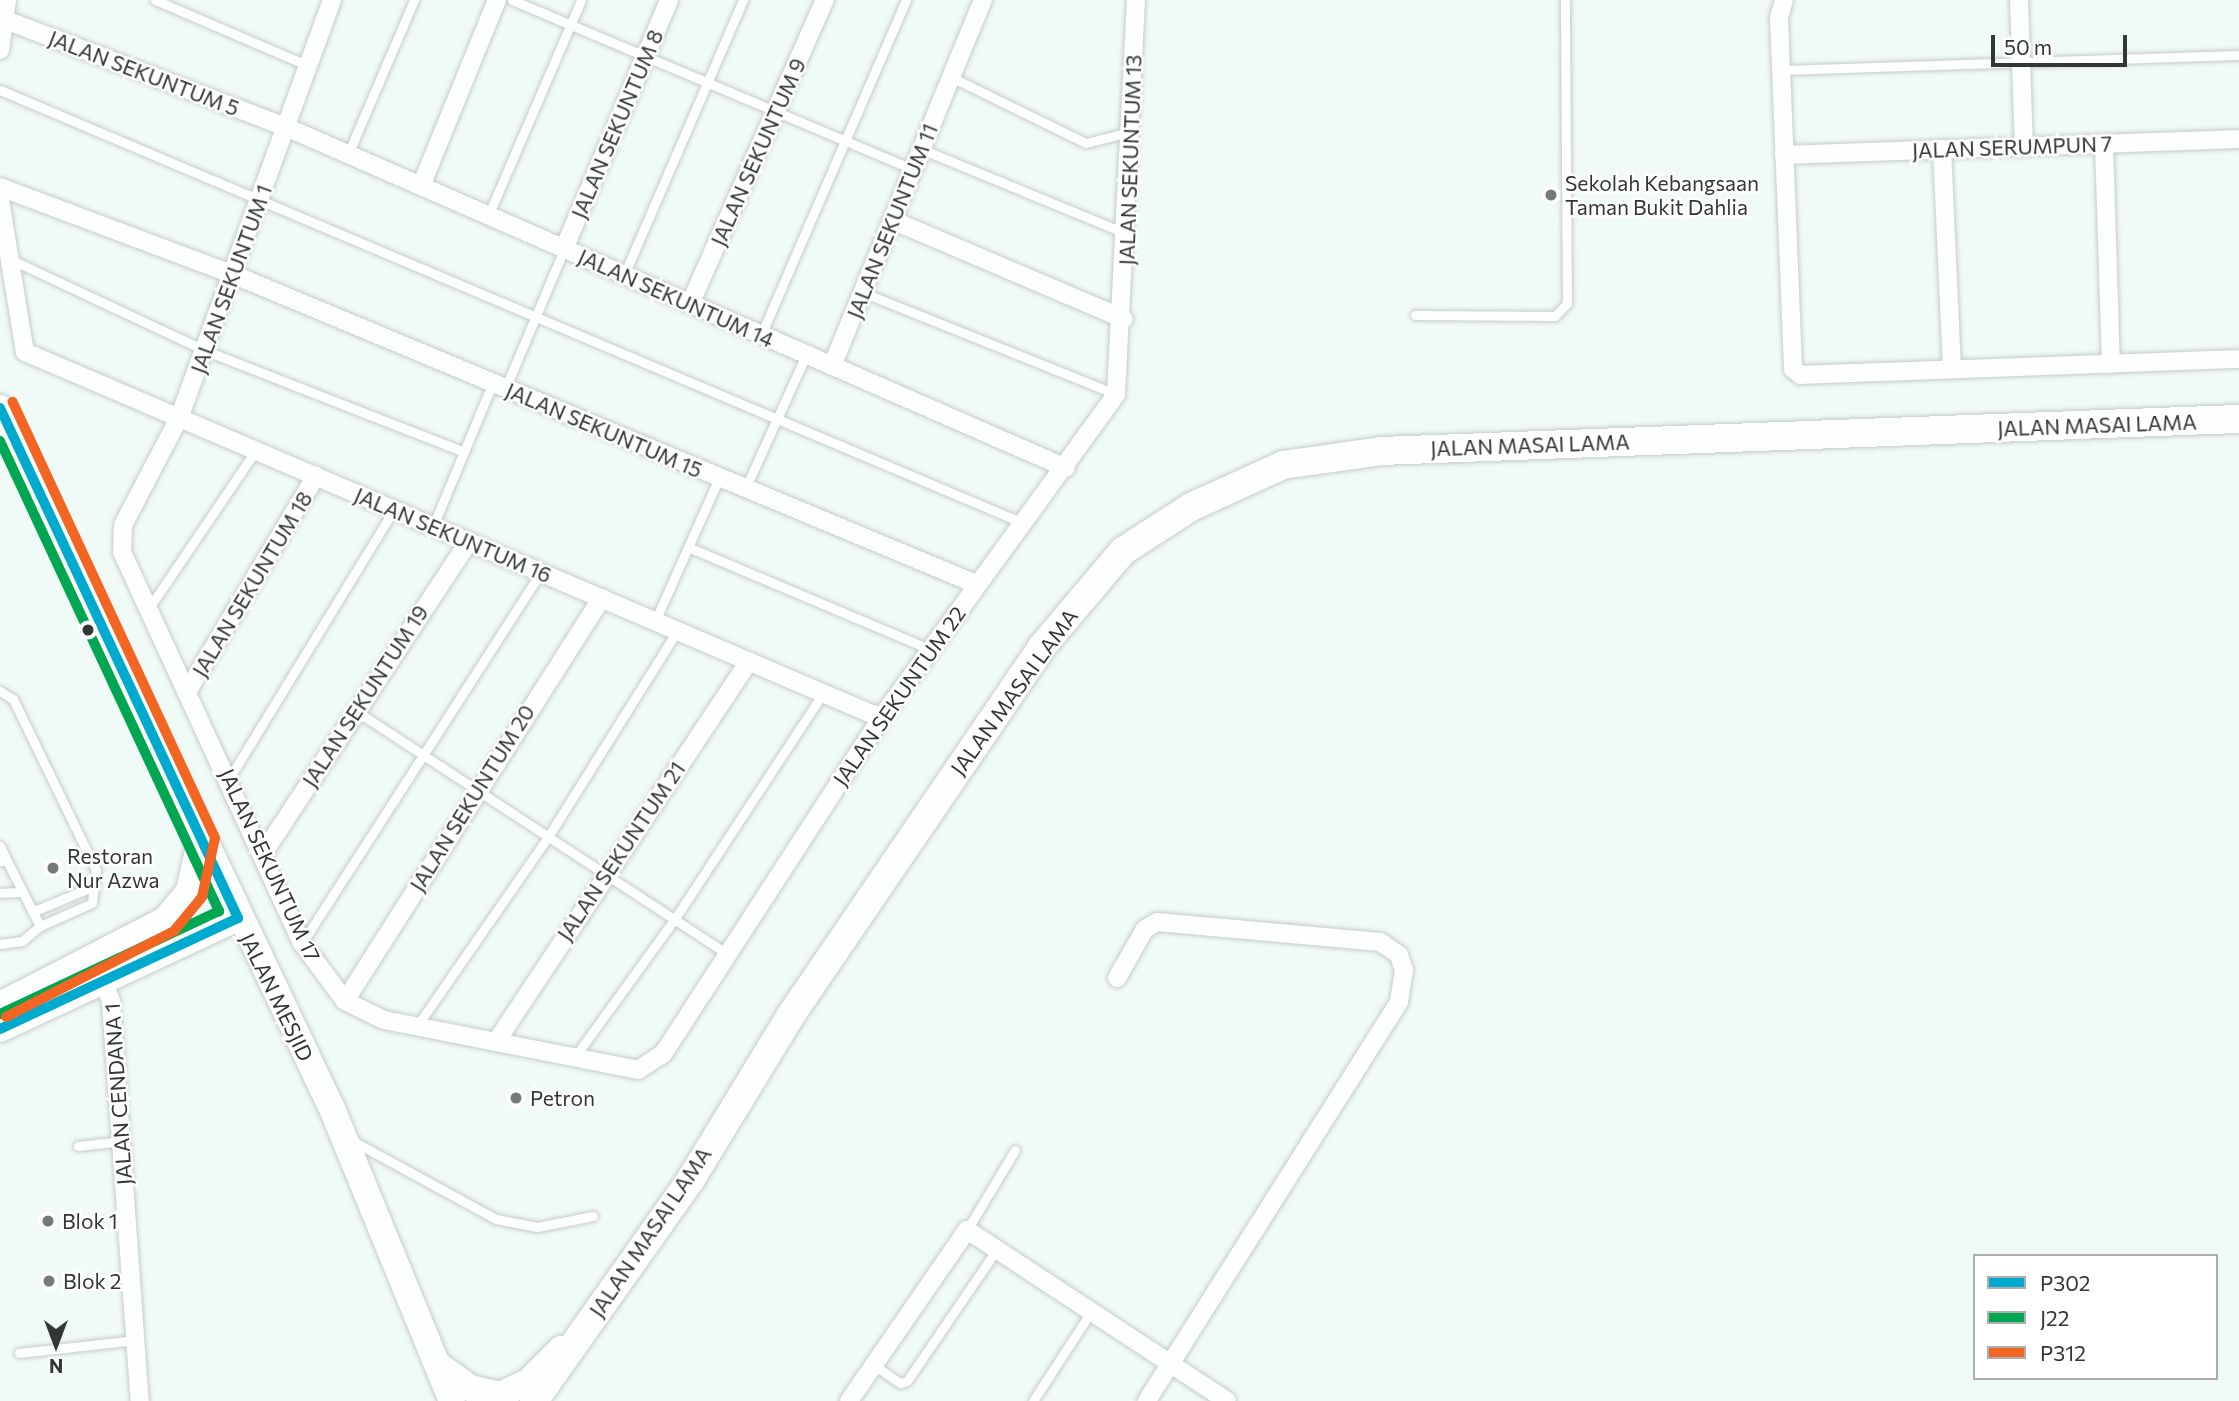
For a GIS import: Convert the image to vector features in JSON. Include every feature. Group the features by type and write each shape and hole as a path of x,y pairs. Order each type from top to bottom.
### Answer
{"main road":[{"name":"JALAN MESJID","path":"0,408 238,918 345,1137 437,1379 452,1401"},
{"name":"JALAN MASAI LAMA","path":"534,1401 691,1179 791,1015 1041,648 1123,551 1191,507 1283,465 1381,451 2239,419"},
{"path":"0,1029 99,969 165,920 189,891 201,838"},
{"path":"0,1005 238,918"},
{"path":"437,1379 483,1394 511,1393 589,1321"},
{"path":"552,1401 568,1351"}],"street":[{"path":"0,50 7,0"},
{"name":"JALAN SEKUNTUM 1","path":"122,552 123,525 178,418 332,0"},
{"path":"421,186 497,0"},
{"name":"JALAN SEKUNTUM 8","path":"564,249 669,0"},
{"name":"JALAN SEKUNTUM 9","path":"690,304 825,0"},
{"name":"JALAN SEKUNTUM 11","path":"832,366 983,0"},
{"name":"JALAN SEKUNTUM 13","path":"1124,319 1136,0"},
{"path":"1784,0 1781,70 1793,369 1801,375 2239,359"},
{"path":"2019,0 2024,147"},
{"name":"JALAN SEKUNTUM 5","path":"3,19 286,127"},
{"name":"JALAN SEKUNTUM 14","path":"286,127 1066,468"},
{"name":"JALAN SERUMPUN 7","path":"1784,155 2239,139"},
{"path":"2104,144 2111,364"},
{"path":"1942,149 1952,369"},
{"name":"JALAN SEKUNTUM 15","path":"0,187 232,274 976,584"},
{"path":"0,200 12,260"},
{"path":"892,220 1124,319"},
{"name":"JALAN SEKUNTUM 16","path":"12,260 25,352 655,621 676,633 881,718"},
{"name":"JALAN SEKUNTUM 22","path":"573,1059 650,1068 881,718 976,584 1066,468 1116,394 1124,319"},
{"name":"JALAN SEKUNTUM 18","path":"187,692 316,476"},
{"name":"JALAN SEKUNTUM 19","path":"264,852 354,710 469,541"},
{"name":"JALAN SEKUNTUM 17","path":"122,552 230,777 302,943 345,1001"},
{"name":"JALAN SEKUNTUM 20","path":"345,1001 474,791 601,598"},
{"name":"JALAN SEKUNTUM 21","path":"496,1042 603,874 748,661"},
{"path":"1117,978 1145,929 1157,922 1380,942 1399,955 1404,970 1399,1002 1147,1401"},
{"name":"JALAN CENDANA 1","path":"99,969 111,1000 140,1401"},
{"path":"345,1001 416,1027 573,1059"},
{"path":"849,1401 967,1230 1227,1401"}],"lane":[{"path":"155,0 307,65"},
{"path":"348,154 414,0"},
{"path":"512,0 912,169"},
{"path":"488,216 581,0"},
{"path":"624,275 743,0"},
{"path":"761,335 906,0"},
{"path":"1415,314 1555,316 1567,303 1564,0"},
{"path":"1781,70 2239,55"},
{"path":"951,77 1086,143 1131,131"},
{"path":"0,90 262,196 1023,523"},
{"path":"921,149 1128,235"},
{"path":"433,526 464,452 539,316 564,249"},
{"path":"12,260 204,350 464,452"},
{"path":"862,292 1116,394"},
{"path":"745,489 806,355"},
{"path":"148,609 256,450"},
{"path":"655,621 719,478"},
{"path":"230,777 394,509"},
{"path":"688,547 930,649"},
{"path":"302,943 541,572"},
{"path":"416,1027 546,840 676,633"},
{"path":"0,691 13,699 96,870 92,903 40,926 25,940 0,944"},
{"path":"573,1059 674,920 823,693"},
{"path":"354,710 546,840 727,954"},
{"path":"0,846 3,861 40,926"},
{"path":"33,912 94,886"},
{"path":"0,893 22,891"},
{"path":"345,1137 496,1219 537,1227 593,1216"},
{"path":"78,1146 122,1140"},
{"path":"967,1230 1015,1150"},
{"path":"874,1365 900,1383 907,1381 997,1249"},
{"path":"1033,1401 1092,1310"},
{"path":"19,1353 136,1340"}],"transit line":[{"name":"P312","path":"6,1017 174,931 202,897 215,838 13,402"},
{"name":"P302","path":"0,408 238,918 0,1029"},
{"name":"J22","path":"0,441 219,911 0,1014"}],"place":[{"name":"Sekolah Kebangsaan Taman Bukit Dahlia","path":"1551,195"},
{"name":"Restoran Nur Azwa","path":"53,868"},
{"name":"Petron","path":"516,1098"},
{"name":"Blok 1","path":"48,1221"},
{"name":"Blok 2","path":"49,1281"}]}
